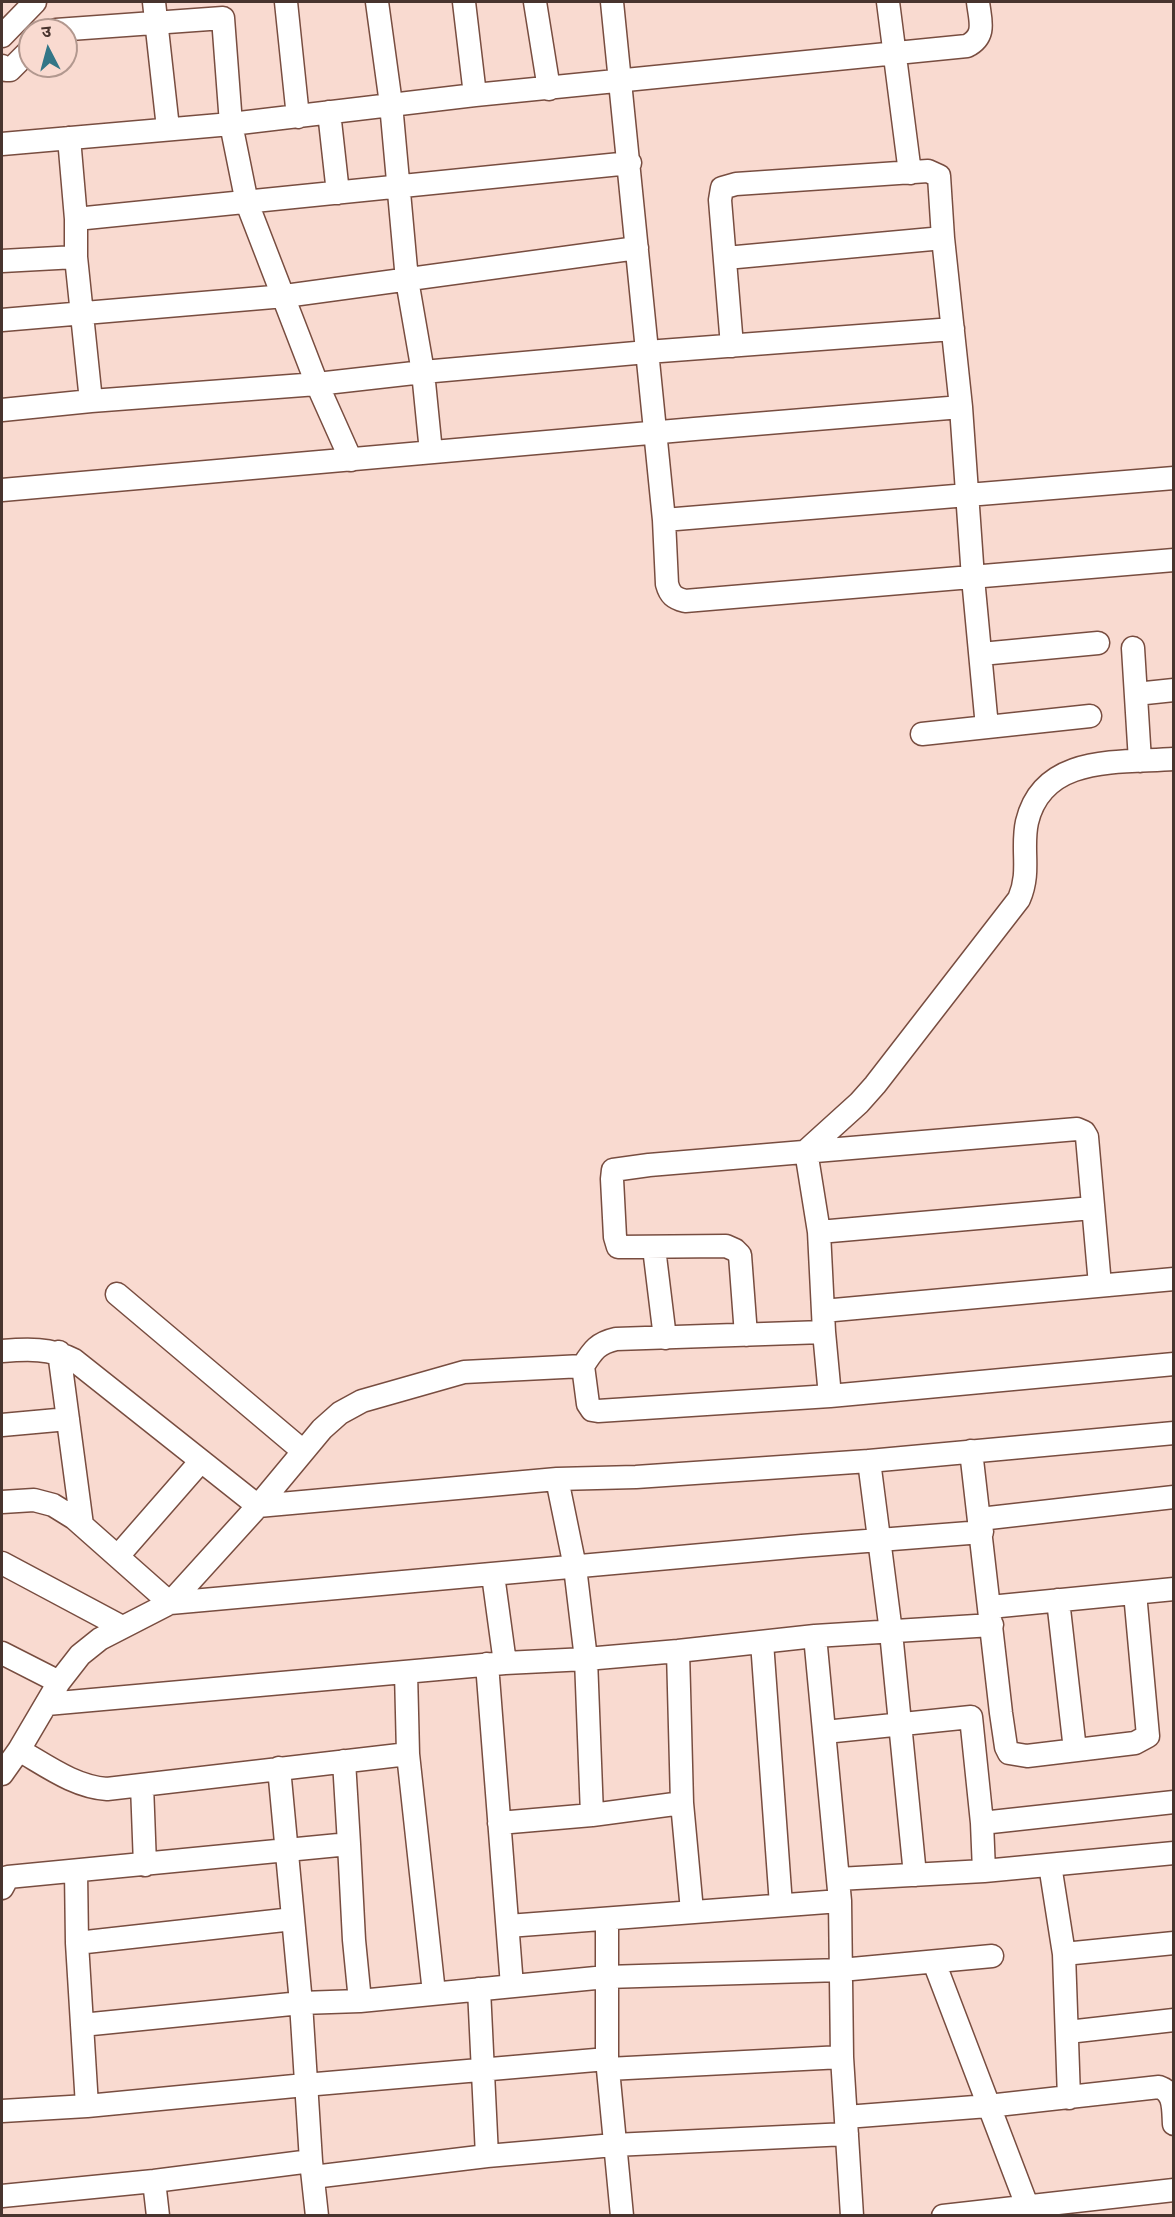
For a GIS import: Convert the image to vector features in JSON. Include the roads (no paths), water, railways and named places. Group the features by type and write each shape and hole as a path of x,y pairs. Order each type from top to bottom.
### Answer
{"street":[{"path":"286,2 298,117"},
{"path":"377,2 391,104 407,280 423,372 431,452"},
{"path":"464,2 475,94"},
{"path":"535,2 549,89"},
{"path":"612,2 630,163 669,593 685,601 1173,560"},
{"path":"888,2 910,173"},
{"path":"2,144 298,117 475,94 549,89 967,46 976,42 981,34 978,2"},
{"path":"2,36 19,10"},
{"path":"155,11 168,128"},
{"path":"78,26 155,11 223,18 231,123 247,203 285,296 317,384 351,460"},
{"path":"2,66 10,70 18,62"},
{"path":"329,112 338,193"},
{"path":"69,138 76,219 76,256 90,401"},
{"path":"76,219 630,163"},
{"path":"732,346 720,200 722,188 736,184 928,171 939,176 943,238 961,407 973,578 987,728"},
{"path":"726,258 943,238"},
{"path":"2,320 285,296 637,248"},
{"path":"2,261 76,256"},
{"path":"2,410 317,384 647,352 953,329"},
{"path":"2,490 351,460 654,430 961,407"},
{"path":"664,520 1173,478"},
{"path":"981,654 1098,643"},
{"path":"1133,648 1140,761"},
{"path":"1136,694 1173,690"},
{"path":"922,734 1090,716"},
{"path":"806,1151 859,1103 875,1085 1019,899 1025,887 1027,822 1042,791 1054,779 1078,768 1173,759"},
{"path":"746,1335 740,1255 726,1246 618,1247 613,1170 806,1151 1077,1129 1084,1132 1087,1137 1100,1285"},
{"path":"806,1151 819,1232 823,1322 830,1396"},
{"path":"819,1232 1092,1208"},
{"path":"654,1248 665,1338"},
{"path":"1173,1279 1100,1285 823,1322 746,1335 616,1339 594,1347 583,1365 588,1404 592,1410 830,1396 1173,1364"},
{"path":"117,1294 303,1451"},
{"path":"2,1351 45,1349 59,1352 74,1360 258,1506 557,1479 636,1477 869,1461 1173,1433"},
{"path":"59,1352 82,1525"},
{"path":"408,1754 107,1789 90,1788 8,1760 47,1704 59,1682 80,1655 100,1639 170,1603 258,1506 321,1429 340,1413 362,1401 464,1372 583,1365"},
{"path":"2,1425 68,1419"},
{"path":"971,1451 1001,1713 1009,1753 1027,1756 1135,1743 1148,1736 1135,1593"},
{"path":"118,1556 201,1461"},
{"path":"869,1461 891,1632 915,1875"},
{"path":"557,1479 575,1568 586,1659 591,1815"},
{"path":"2,1502 34,1500 53,1505 82,1525 170,1603 880,1539 1173,1497"},
{"path":"2,1563 122,1627"},
{"path":"493,1575 499,1823 512,1986"},
{"path":"47,1704 496,1664 678,1651 815,1636 891,1632 991,1616 1058,1600 1173,1589"},
{"path":"1058,1600 1075,1750"},
{"path":"815,1636 839,1890 842,2057 852,2216"},
{"path":"762,1642 781,1905"},
{"path":"678,1651 682,1803 692,1911"},
{"path":"2,1653 59,1682"},
{"path":"406,1672 408,1754 434,1993"},
{"path":"825,1732 1001,1713"},
{"path":"971,1717 982,1823 984,1871"},
{"path":"344,1761 354,1940 360,2001"},
{"path":"279,1768 301,2003 305,2085 317,2216"},
{"path":"142,1785 145,1865"},
{"path":"982,1823 1173,1802"},
{"path":"499,1823 591,1815 682,1803"},
{"path":"2,1888 8,1877 349,1844"},
{"path":"508,1926 781,1905 839,1890 915,1875 984,1871 1173,1853"},
{"path":"1050,1865 1064,1954 1069,2098"},
{"path":"76,1871 77,1943 87,2106"},
{"path":"77,1943 293,1919"},
{"path":"608,1919 606,1977 608,2064 622,2216"},
{"path":"1064,1954 1173,1942"},
{"path":"82,2025 301,2003 360,2001 606,1977 841,1970 992,1956"},
{"path":"934,1962 1029,2211"},
{"path":"479,1989 487,2156"},
{"path":"1068,2032 1173,2020"},
{"path":"2,2111 87,2106 484,2070 842,2057"},
{"path":"2,2196 153,2181 487,2156 847,2125 988,2106 1159,2087 1167,2089 1171,2094 1173,2124"},
{"path":"153,2181 158,2216"},
{"path":"943,2216 1029,2211 1173,2190"}]}
